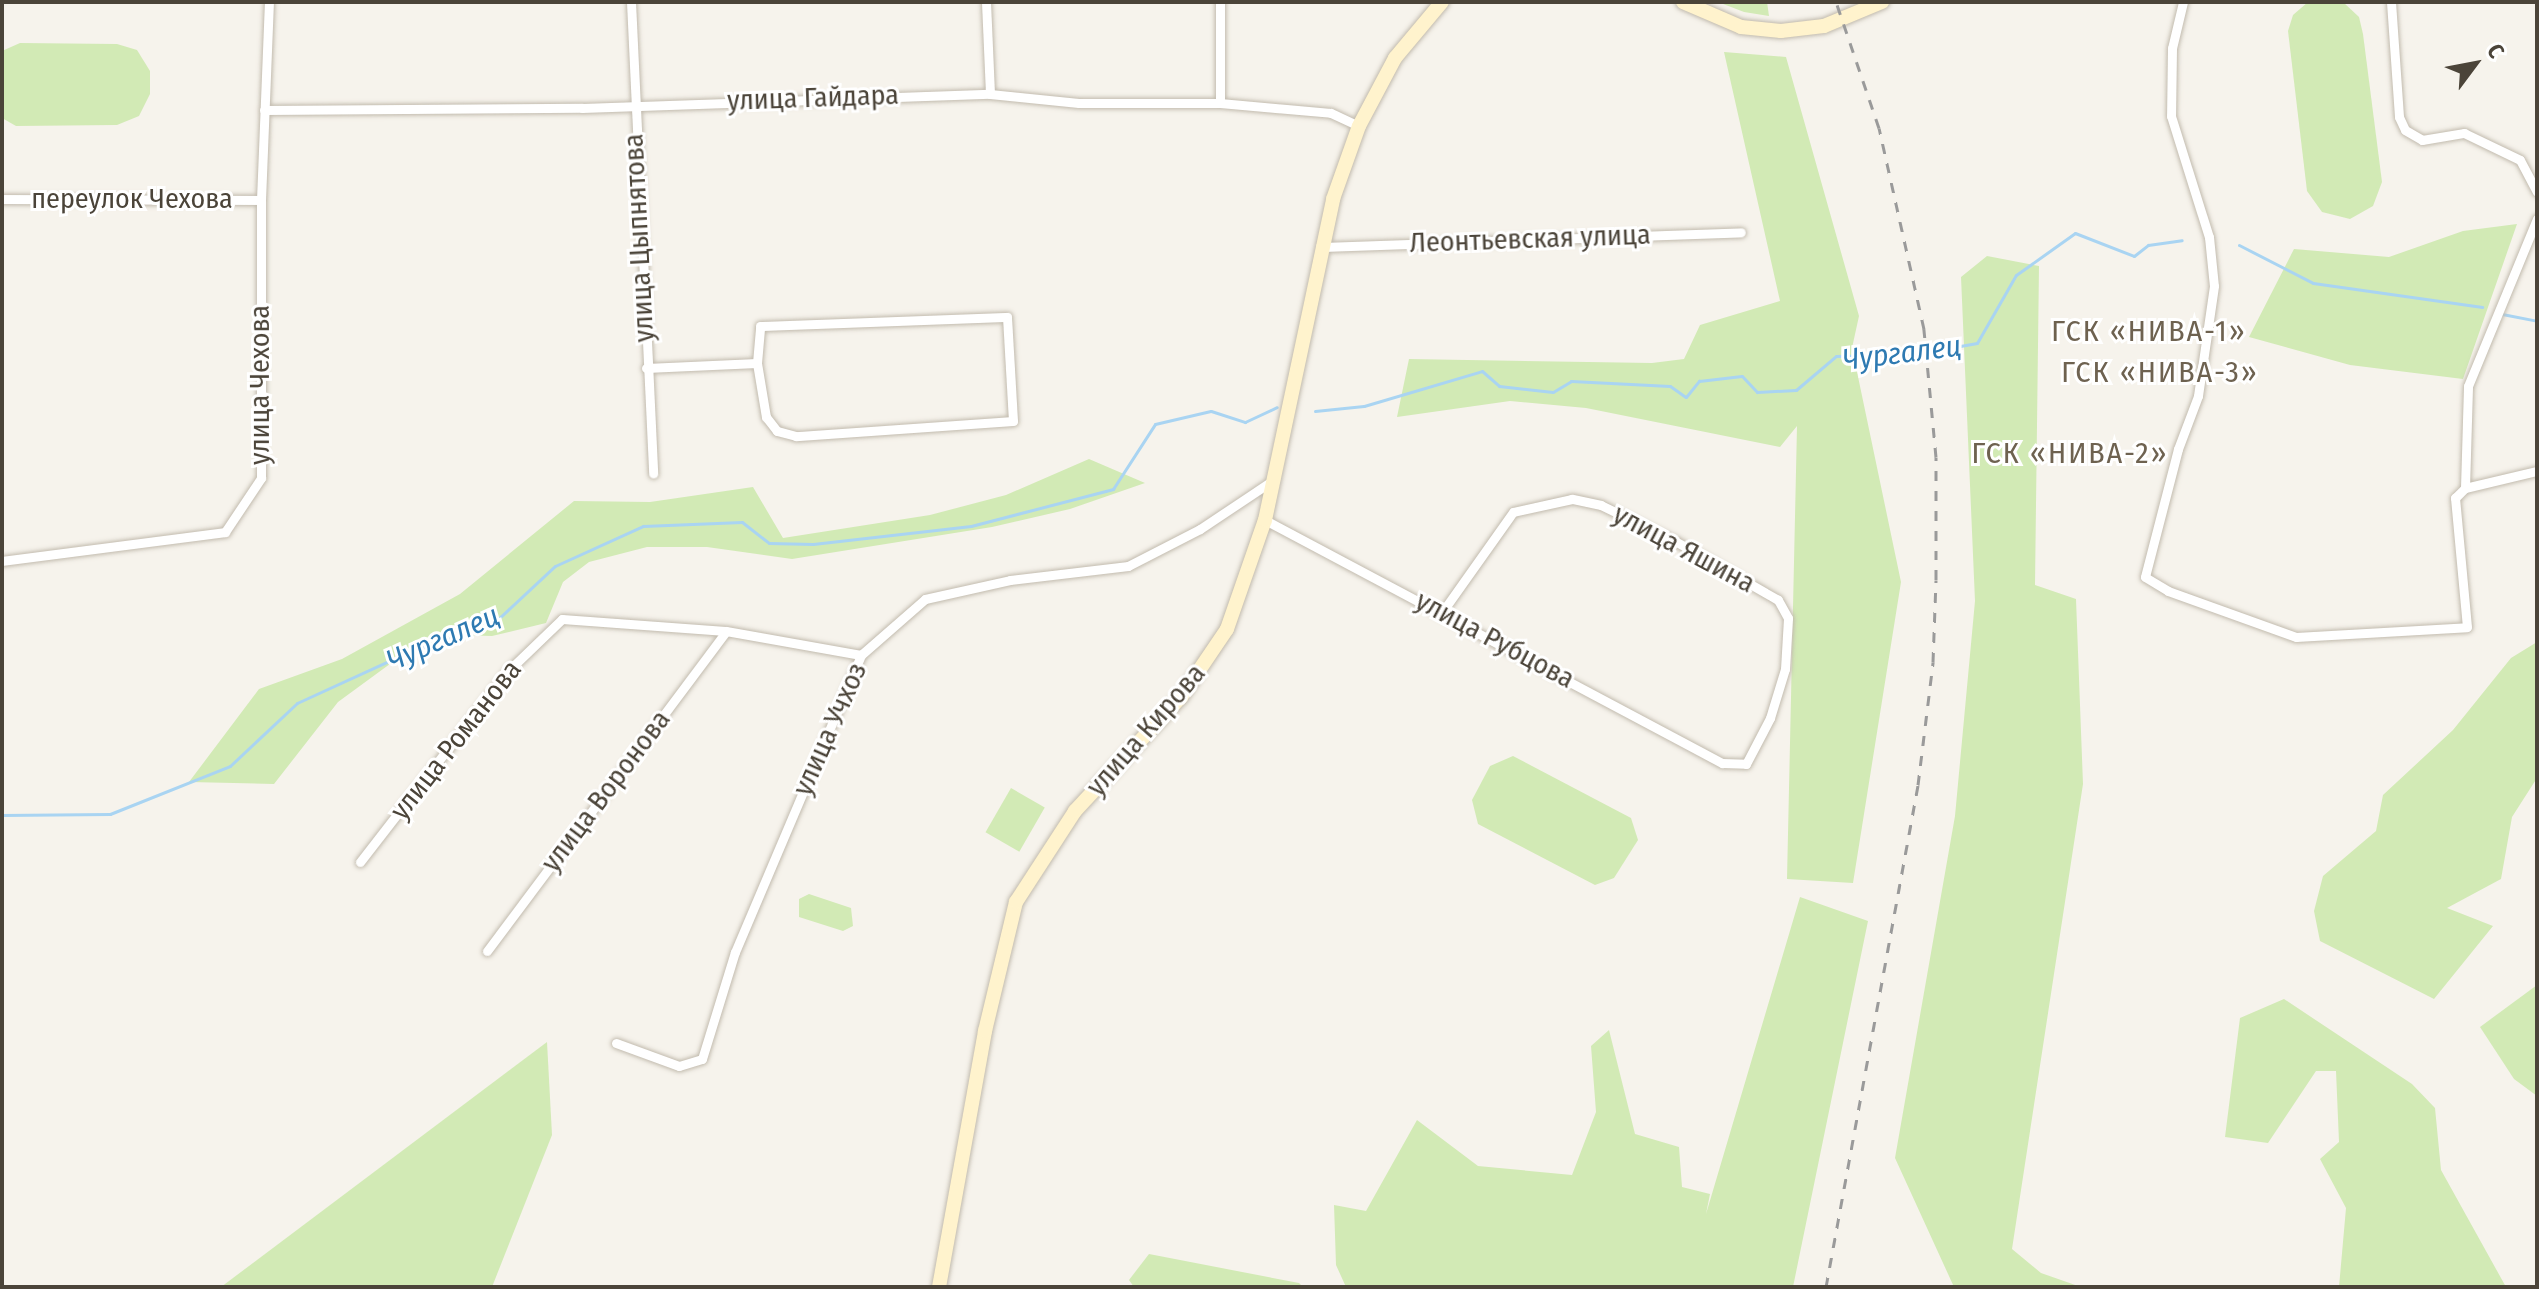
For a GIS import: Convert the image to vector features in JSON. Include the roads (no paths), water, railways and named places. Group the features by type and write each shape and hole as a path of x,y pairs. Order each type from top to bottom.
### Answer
{"main road":[{"name":"улица Кирова","path":"939,1287 985,1031 1016,902 1075,811 1181,697 1227,629 1265,520 1320,247 1359,126 1395,58 1442,2"},
{"path":"1683,2 1741,27 1781,31 1824,26 1882,2"}],"street":[{"name":"улица Чехова","path":"2,561 225,532 261,478 261,200 269,2"},
{"name":"улица Цыпнятова","path":"631,2 632,105 653,473"},
{"path":"986,2 990,94"},
{"path":"1220,2 1220,103"},
{"path":"2183,2 2172,48 2171,116 2209,237 2214,286 2198,396 2178,449 2145,577 2168,591 2296,637 2467,627 2455,498 2465,488 2537,471"},
{"path":"2391,2 2399,117 2405,130 2422,140 2464,133 2520,160 2537,192"},
{"name":"улица Гайдара","path":"264,110 632,105 990,94 1079,103 1220,103 1331,113 1359,126"},
{"name":"переулок Чехова","path":"2,199 261,200"},
{"path":"2465,488 2468,386 2537,219"},
{"name":"Леонтьевская улица","path":"1320,247 1741,232"},
{"path":"1007,317 1013,421 796,436 777,431 766,417 757,363 760,326 1007,317"},
{"path":"646,368 757,363"},
{"name":"улица Учхоз","path":"616,1043 679,1066 702,1059 735,952 861,655 925,599 1010,580 1128,566 1200,529 1275,479"},
{"name":"улица Яшина","path":"1443,611 1513,512 1544,502 1572,499 1601,505 1749,580 1778,600 1788,618 1785,669 1770,718 1746,764 1722,763"},
{"name":"улица Рубцова","path":"1265,520 1443,611 1722,763"},
{"name":"улица Романова","path":"360,862 508,671 556,622 570,618 726,631"},
{"path":"726,631 861,655"},
{"name":"улица Воронова","path":"487,951 726,631"}],"waterway":[{"name":"Чургалец","path":"1315,411 1364,406 1482,371 1499,386 1553,392 1571,381 1670,386 1686,397 1699,381 1742,376 1757,392 1796,390 1836,356 1910,355 1977,343 2016,275 2075,233 2134,256 2148,245 2182,240"},
{"name":"Чургалец","path":"2239,245 2313,283 2482,307"},
{"name":"Чургалец","path":"2502,314 2537,321"},
{"name":"Чургалец","path":"2,815 110,814 230,766 297,703 402,655 497,620 555,566 643,526 742,522 769,543 813,544 971,526 1113,489 1155,424 1211,411 1245,422 1277,407"}],"railway":[{"path":"1826,1287 1918,785 1933,662 1936,580 1936,457 1924,329 1879,128 1836,2"}],"district":[{"name":"ГСК «НИВА-1»","path":"2149,331"},
{"name":"ГСК «НИВА-3»","path":"2160,372"},
{"name":"ГСК «НИВА-2»","path":"2070,453"}]}
